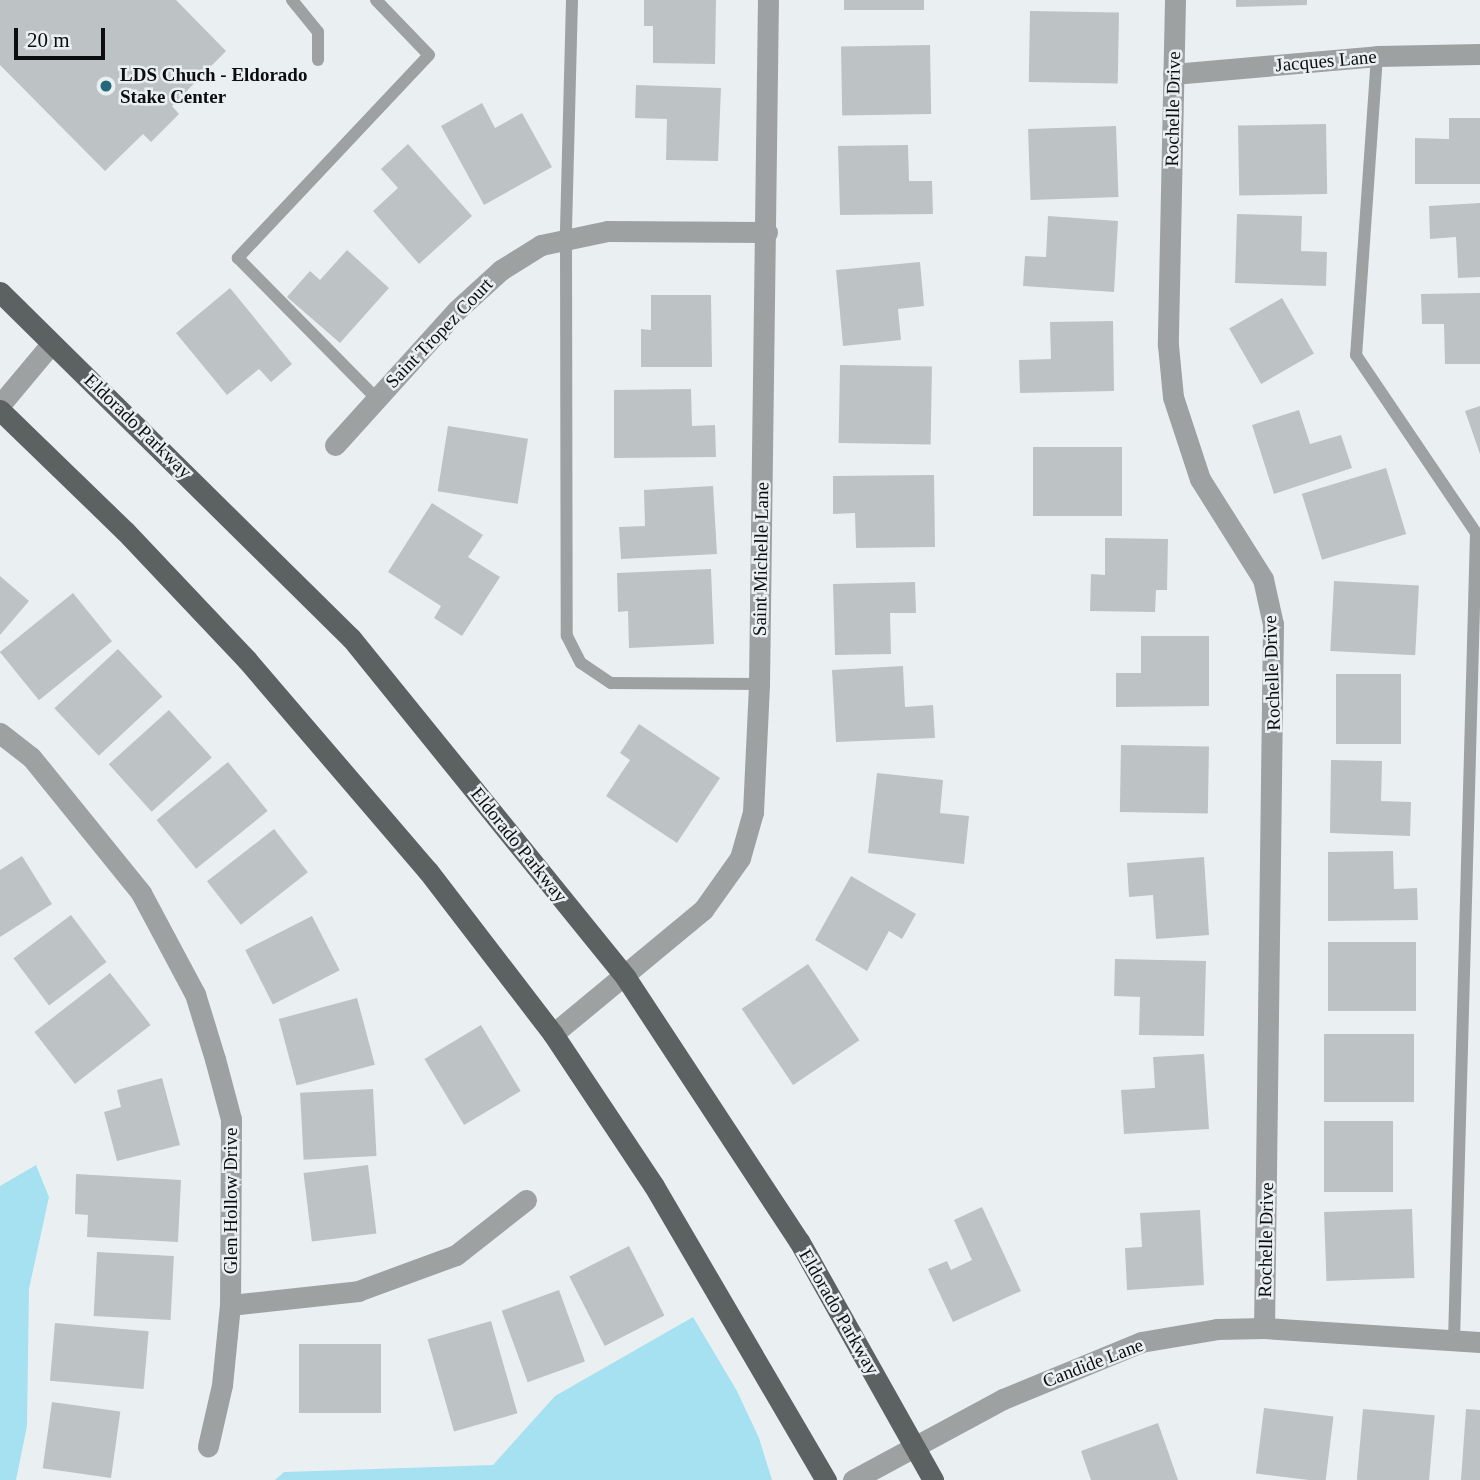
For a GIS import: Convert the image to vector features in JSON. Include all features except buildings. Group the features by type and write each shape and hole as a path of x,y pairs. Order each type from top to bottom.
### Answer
{"main road":[{"name":"Eldorado Parkway","path":"0,292 51,344 154,440 351,638 626,978 748,1159 916,1446 933,1480"},
{"path":"0,410 125,531 327,750 553,1034 690,1244 826,1480"}],"street":[{"name":"Saint Michelle Lane","path":"553,1034 626,978 703,910 740,858 753,812 759,684 768,0"},
{"name":"Rochelle Drive","path":"1175,0 1168,345 1173,397 1200,480 1263,579 1273,624 1264,1328"},
{"name":"Jacques Lane","path":"1173,74 1377,56 1480,54"},
{"name":"Saint Tropez Court","path":"335,445 457,310 501,270 541,245 566,237 608,230 766,232"},
{"path":"0,404 51,344"},
{"name":"Glen Hollow Drive","path":"0,733 39,766 141,893 194,994 231,1119 230,1305 222,1385 208,1447"},
{"path":"230,1305 358,1291 456,1255 526,1200"},
{"name":"Candide Lane","path":"853,1480 1003,1399 1141,1342 1217,1329 1264,1328 1480,1342"}],"lane":[{"path":"292,0 318,32 317,60"},
{"path":"376,0 429,55 238,258 377,399"},
{"path":"572,0 566,237 567,636 581,663 611,682 759,684"},
{"path":"1377,56 1356,355 1476,533 1454,1341"}],"shaded area":[{"path":"36,1165 49,1197 29,1289 27,1426 16,1480 0,1480 0,1186"},
{"path":"693,1317 737,1391 759,1438 772,1480 275,1480 284,1472 493,1465 555,1396"}],"place":[{"name":"LDS Chuch - Eldorado Stake Center","path":"106,86"}]}
